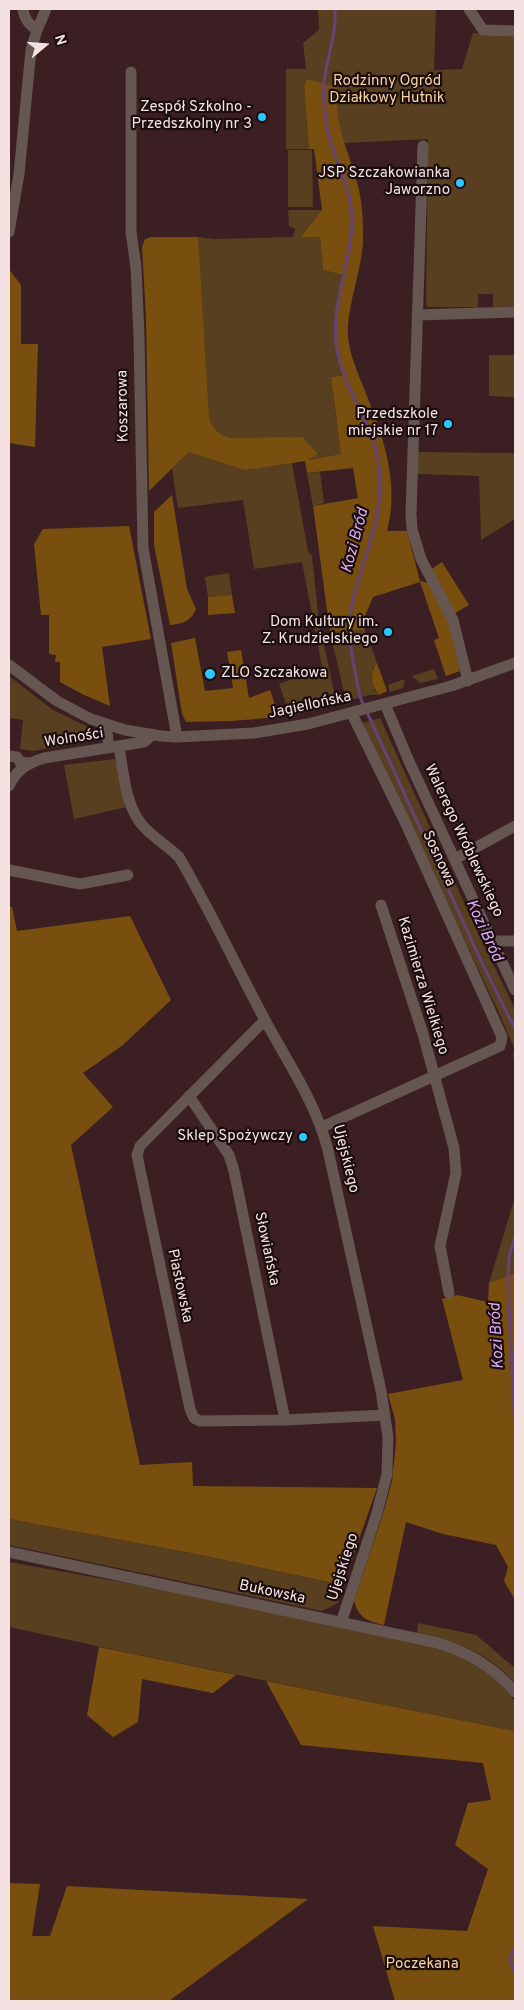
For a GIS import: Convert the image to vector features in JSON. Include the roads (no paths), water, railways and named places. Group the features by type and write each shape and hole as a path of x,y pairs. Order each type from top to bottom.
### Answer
{"street":[{"path":"23,9 23,14 37,30"},
{"path":"9,232 19,174 31,50 46,9"},
{"path":"469,9 483,30 515,31"},
{"name":"Koszarowa","path":"131,72 131,232 136,268 143,548 177,737"},
{"path":"423,146 411,499 412,529 421,559 454,620 468,680"},
{"path":"417,315 515,312"},
{"name":"Jagiellońska","path":"9,665 57,701 74,711 106,725 152,735 177,737 254,733 280,729 354,713 514,667"},
{"name":"Walerego Wróblewskiego","path":"384,705 515,990"},
{"name":"Sosnowa","path":"354,713 470,964 502,1037 500,1046"},
{"name":"Ujejskiego","path":"106,725 133,812 149,833 169,847 179,857 265,1020 315,1109 322,1127 385,1414 388,1437 387,1474 377,1513 341,1623"},
{"name":"Wolności","path":"9,786 22,768 29,763 44,758 144,742 152,735"},
{"path":"9,756 17,757 20,762 29,763"},
{"path":"455,859 515,826"},
{"path":"9,870 80,884 128,874"},
{"name":"Kazimierza Wielkiego","path":"381,905 422,1034 457,1163 440,1246 449,1293"},
{"path":"493,941 515,941"},
{"name":"Piastowska","path":"265,1020 140,1146 136,1155 190,1409 194,1418 200,1421 285,1420 385,1414"},
{"name":"Kazimierza Wielkiego","path":"322,1127 500,1046"},
{"name":"Słowiańska","path":"189,1096 229,1155 234,1171 285,1420"},
{"name":"Bukowska","path":"9,1552 438,1643 465,1652 495,1671 515,1692"}],"waterway":[{"name":"Kozi Bród","path":"335,9 334,32 325,78 324,107 330,138 350,199 352,219 349,252 338,301 335,333 337,350 346,380 372,437 379,467 380,484 376,518 351,612 350,636 353,661 360,697 482,963 515,1029"},
{"name":"Kozi Bród","path":"515,1237 509,1257 508,1284 515,1434"},
{"path":"515,1947 510,1959 515,1974"}],"place":[{"name":"Zespół Szkolno - Przedszkolny nr 3","path":"262,117"},
{"name":"JSP Szczakowianka Jaworzno","path":"460,183"},
{"name":"Przedszkole miejskie nr 17","path":"448,424"},
{"name":"Dom Kultury im. Z. Krudzielskiego","path":"388,632"},
{"name":"ZLO Szczakowa","path":"210,674"},
{"name":"Sklep Spożywczy","path":"303,1137"}],"park label":[{"name":"Rodzinny Ogród Działkowy Hutnik","path":"387,90"},
{"name":"Poczekana","path":"422,1965"}]}
